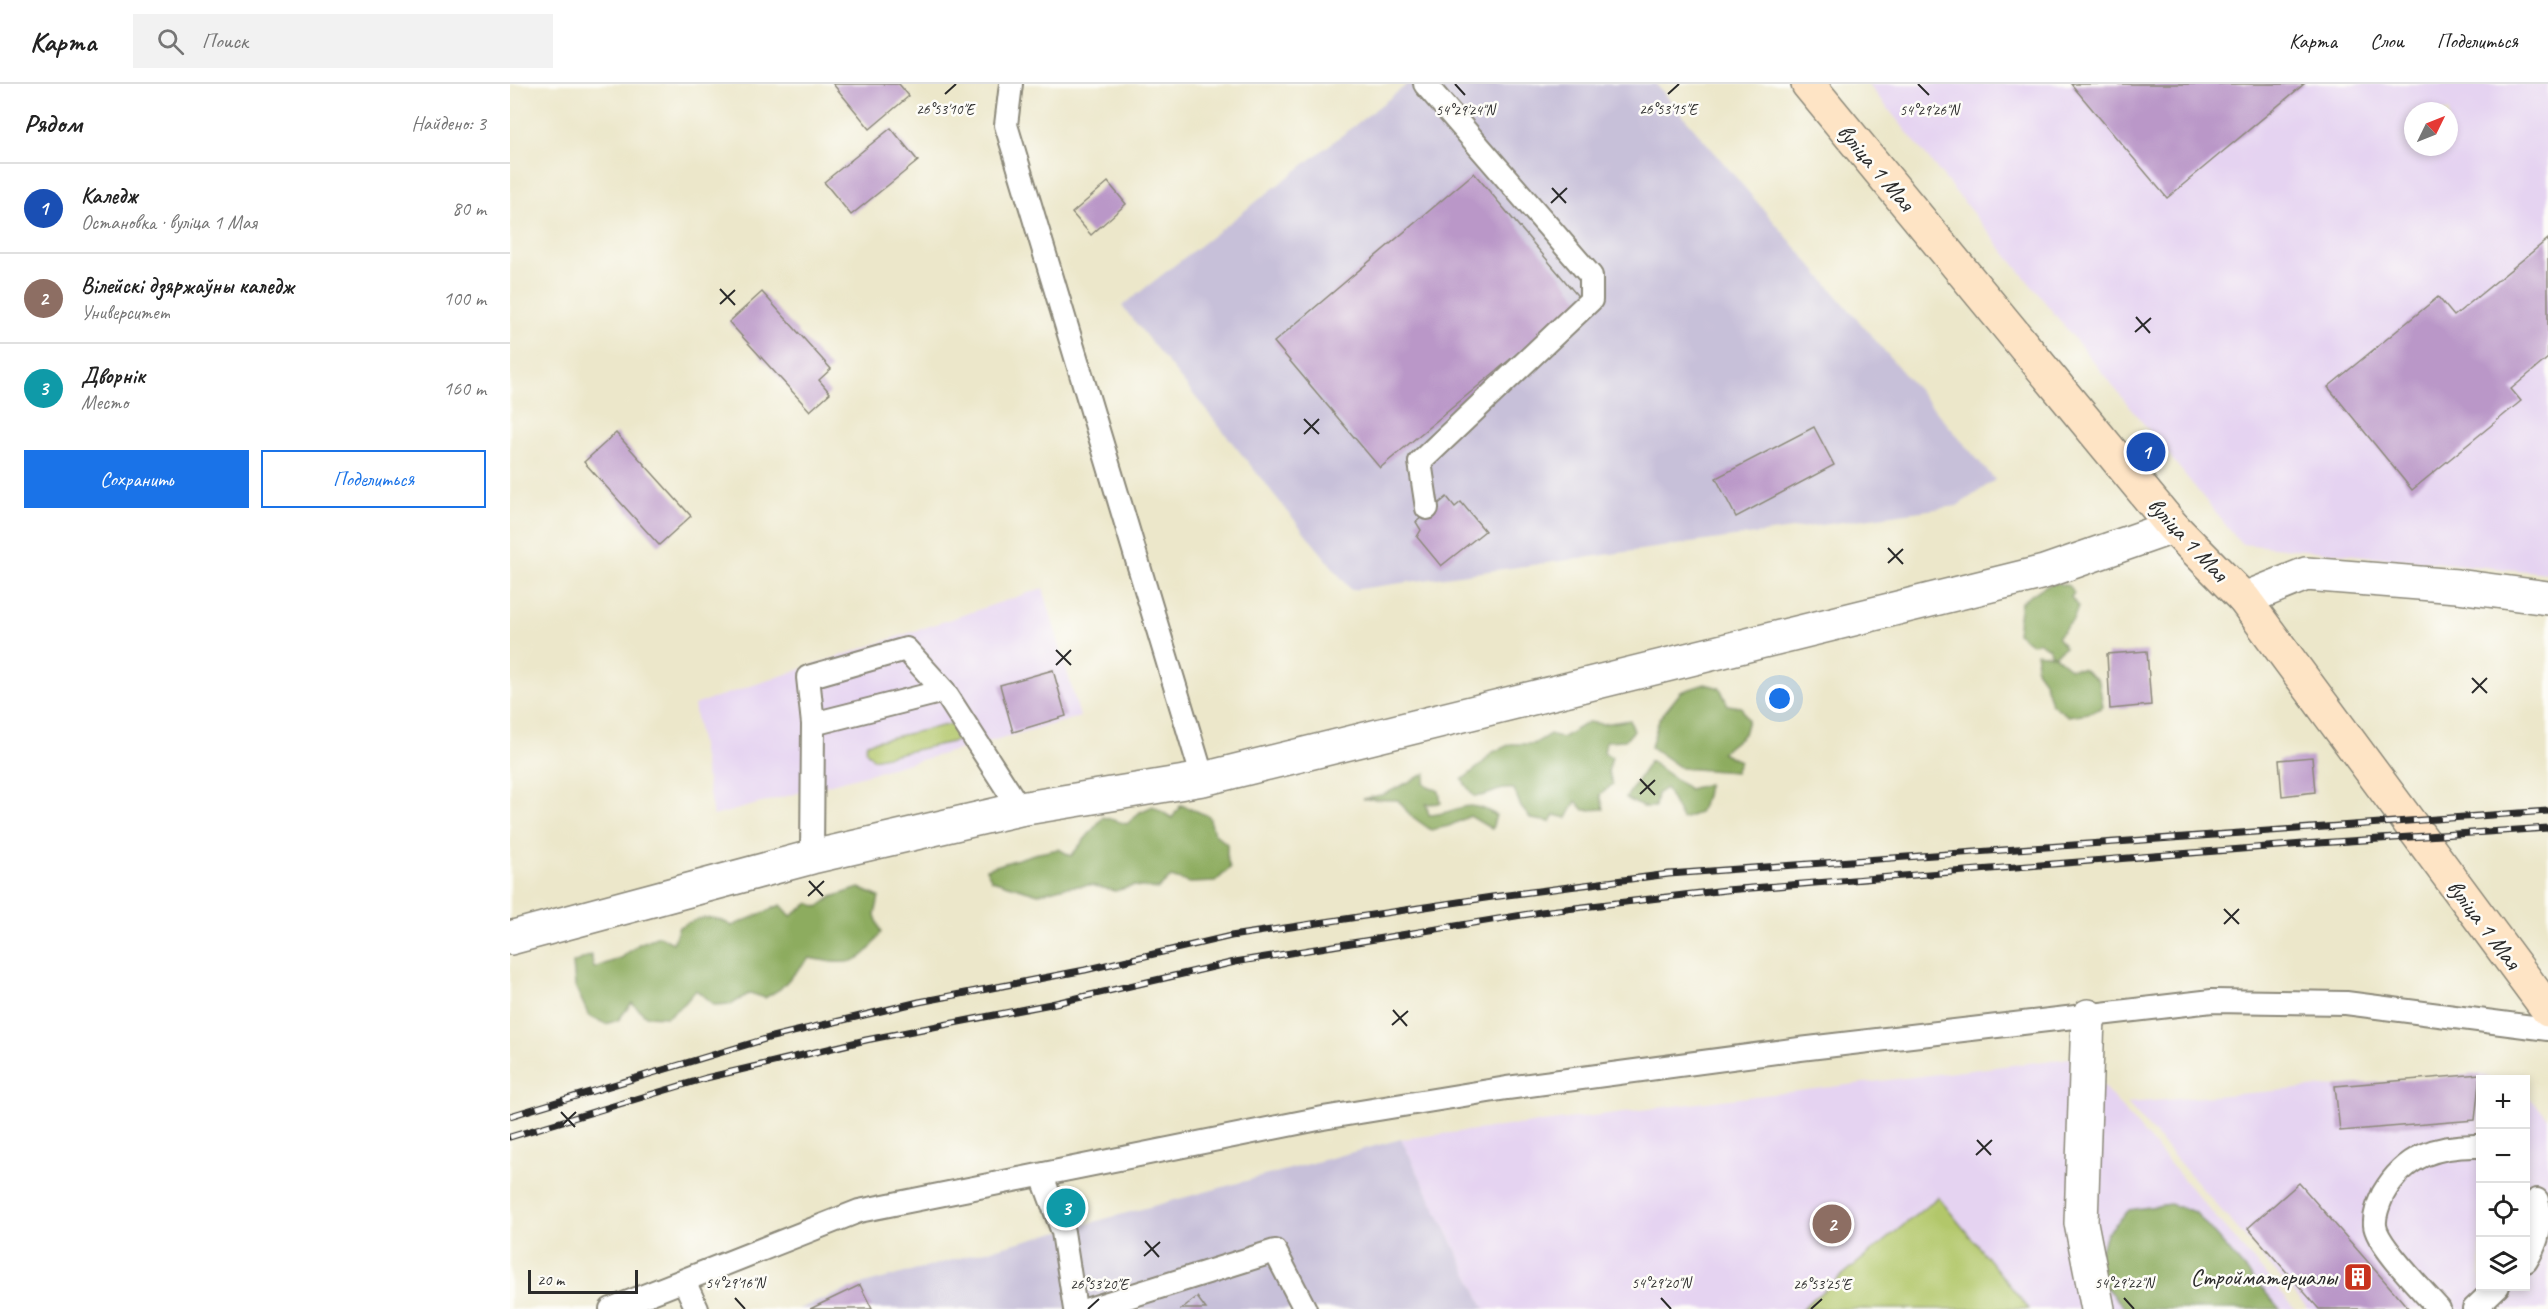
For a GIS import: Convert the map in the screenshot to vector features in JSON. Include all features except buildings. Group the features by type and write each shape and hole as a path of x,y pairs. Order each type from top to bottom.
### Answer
{"main road":[{"name":"вуліца 1 Мая","path":"1808,84 2173,527 2244,599 2548,1010"}],"street":[{"path":"510,938 812,857 1020,809 1203,779 2044,572 2173,527"},
{"path":"2244,599 2306,574 2457,586 2548,598"},
{"path":"2088,1016 2080,1223 2098,1309"}],"lane":[{"path":"1011,84 1006,125 1203,779"},
{"path":"1425,84 1591,276 1591,300 1420,462 1427,508"},
{"path":"812,857 813,724 807,677 906,648 944,691 1020,809"},
{"path":"813,724 944,691"},
{"path":"611,1309 859,1211 1323,1118 1507,1088 1800,1049 2212,1001 2346,1003 2548,1029"},
{"path":"2439,1309 2385,1246 2374,1226 2377,1207 2392,1180 2415,1160 2446,1146 2476,1146"},
{"path":"1042,1176 1063,1232 1075,1309"},
{"path":"2530,1254 2536,1244 2540,1225 2540,1197"},
{"path":"1089,1309 1275,1251 1305,1309"},
{"path":"684,1281 697,1309"},
{"path":"2474,1309 2494,1291"}],"shaded area":[{"path":"1408,84 1656,84 1995,480 1957,506 1351,590 1122,306"},
{"path":"1868,84 2548,84 2548,573 2241,544"},
{"path":"1043,588 1080,717 713,816 694,705"},
{"path":"2078,1057 2295,1309 1485,1309 1401,1139"},
{"path":"2480,1074 2482,1075 2476,1075 2476,1291 2530,1291 2530,1099 2548,1118 2548,1309 2308,1309 2127,1103"},
{"path":"1401,1139 1485,1309 798,1309 860,1285"}],"green space":[{"path":"2057,583 2069,586 2074,593 2071,597 2078,607 2073,620 2057,637 2065,647 2054,655 2070,668 2083,669 2099,681 2103,707 2089,713 2068,716 2051,703 2044,681 2036,670 2037,653 2052,655 2049,648 2039,642 2032,644 2017,633 2021,602 2045,586"},
{"path":"1705,684 1720,688 1728,705 1741,707 1748,720 1744,734 1721,753 1740,761 1735,772 1681,768 1651,747 1659,719 1681,692"},
{"path":"1630,720 1634,731 1625,740 1606,741 1604,753 1612,757 1608,772 1613,784 1600,795 1604,809 1584,810 1576,801 1567,818 1555,815 1550,822 1531,819 1521,807 1514,789 1502,789 1474,796 1462,780 1482,764 1491,753 1511,744 1534,744 1550,734 1562,738 1588,722 1603,724"},
{"path":"955,723 964,735 961,740 873,759 865,750 867,743"},
{"path":"1650,761 1689,789 1708,784 1699,813 1682,819 1666,788 1657,794 1655,807 1642,807 1626,798"},
{"path":"1426,773 1424,784 1439,791 1441,803 1426,804 1429,815 1469,806 1485,809 1496,815 1492,829 1470,816 1449,826 1431,830 1410,815 1398,800 1363,799 1385,794"},
{"path":"1181,805 1209,816 1214,833 1227,844 1230,868 1215,882 1190,883 1171,877 1158,889 1133,886 1115,891 1090,885 1065,887 1038,894 992,880 986,869 1059,849 1071,856 1103,817 1127,824 1140,812 1153,806 1172,818"},
{"path":"859,888 879,897 875,915 881,932 874,944 860,958 852,961 833,962 809,958 780,989 765,998 750,993 732,1004 714,1005 696,990 685,1003 667,1017 646,1016 632,1003 618,1020 606,1024 589,1016 575,986 573,963 591,955 594,968 621,958 639,944 659,936 673,943 679,927 699,919 718,919 732,926 781,905 791,916 809,903 818,907 832,897"},
{"path":"1938,1197 2029,1309 1801,1309"},
{"path":"2170,1204 2195,1212 2280,1309 2126,1309 2093,1274 2106,1234 2129,1210"}],"railway":[{"path":"510,1116 772,1037 919,1002 1085,970 1231,936 1492,897 1669,874 2548,811"},
{"path":"510,1137 706,1078 866,1040 1051,1004 1235,962 1541,912 1726,890 2303,844 2548,828"}],"place":[{"name":"Каледж","path":"2146,452"},
{"name":"Дворнік","path":"1066,1208"},
{"name":"Вілейскі дзяржаўны каледж","path":"1832,1224"},
{"name":"Стройматериалы","path":"2358,1277"}]}
